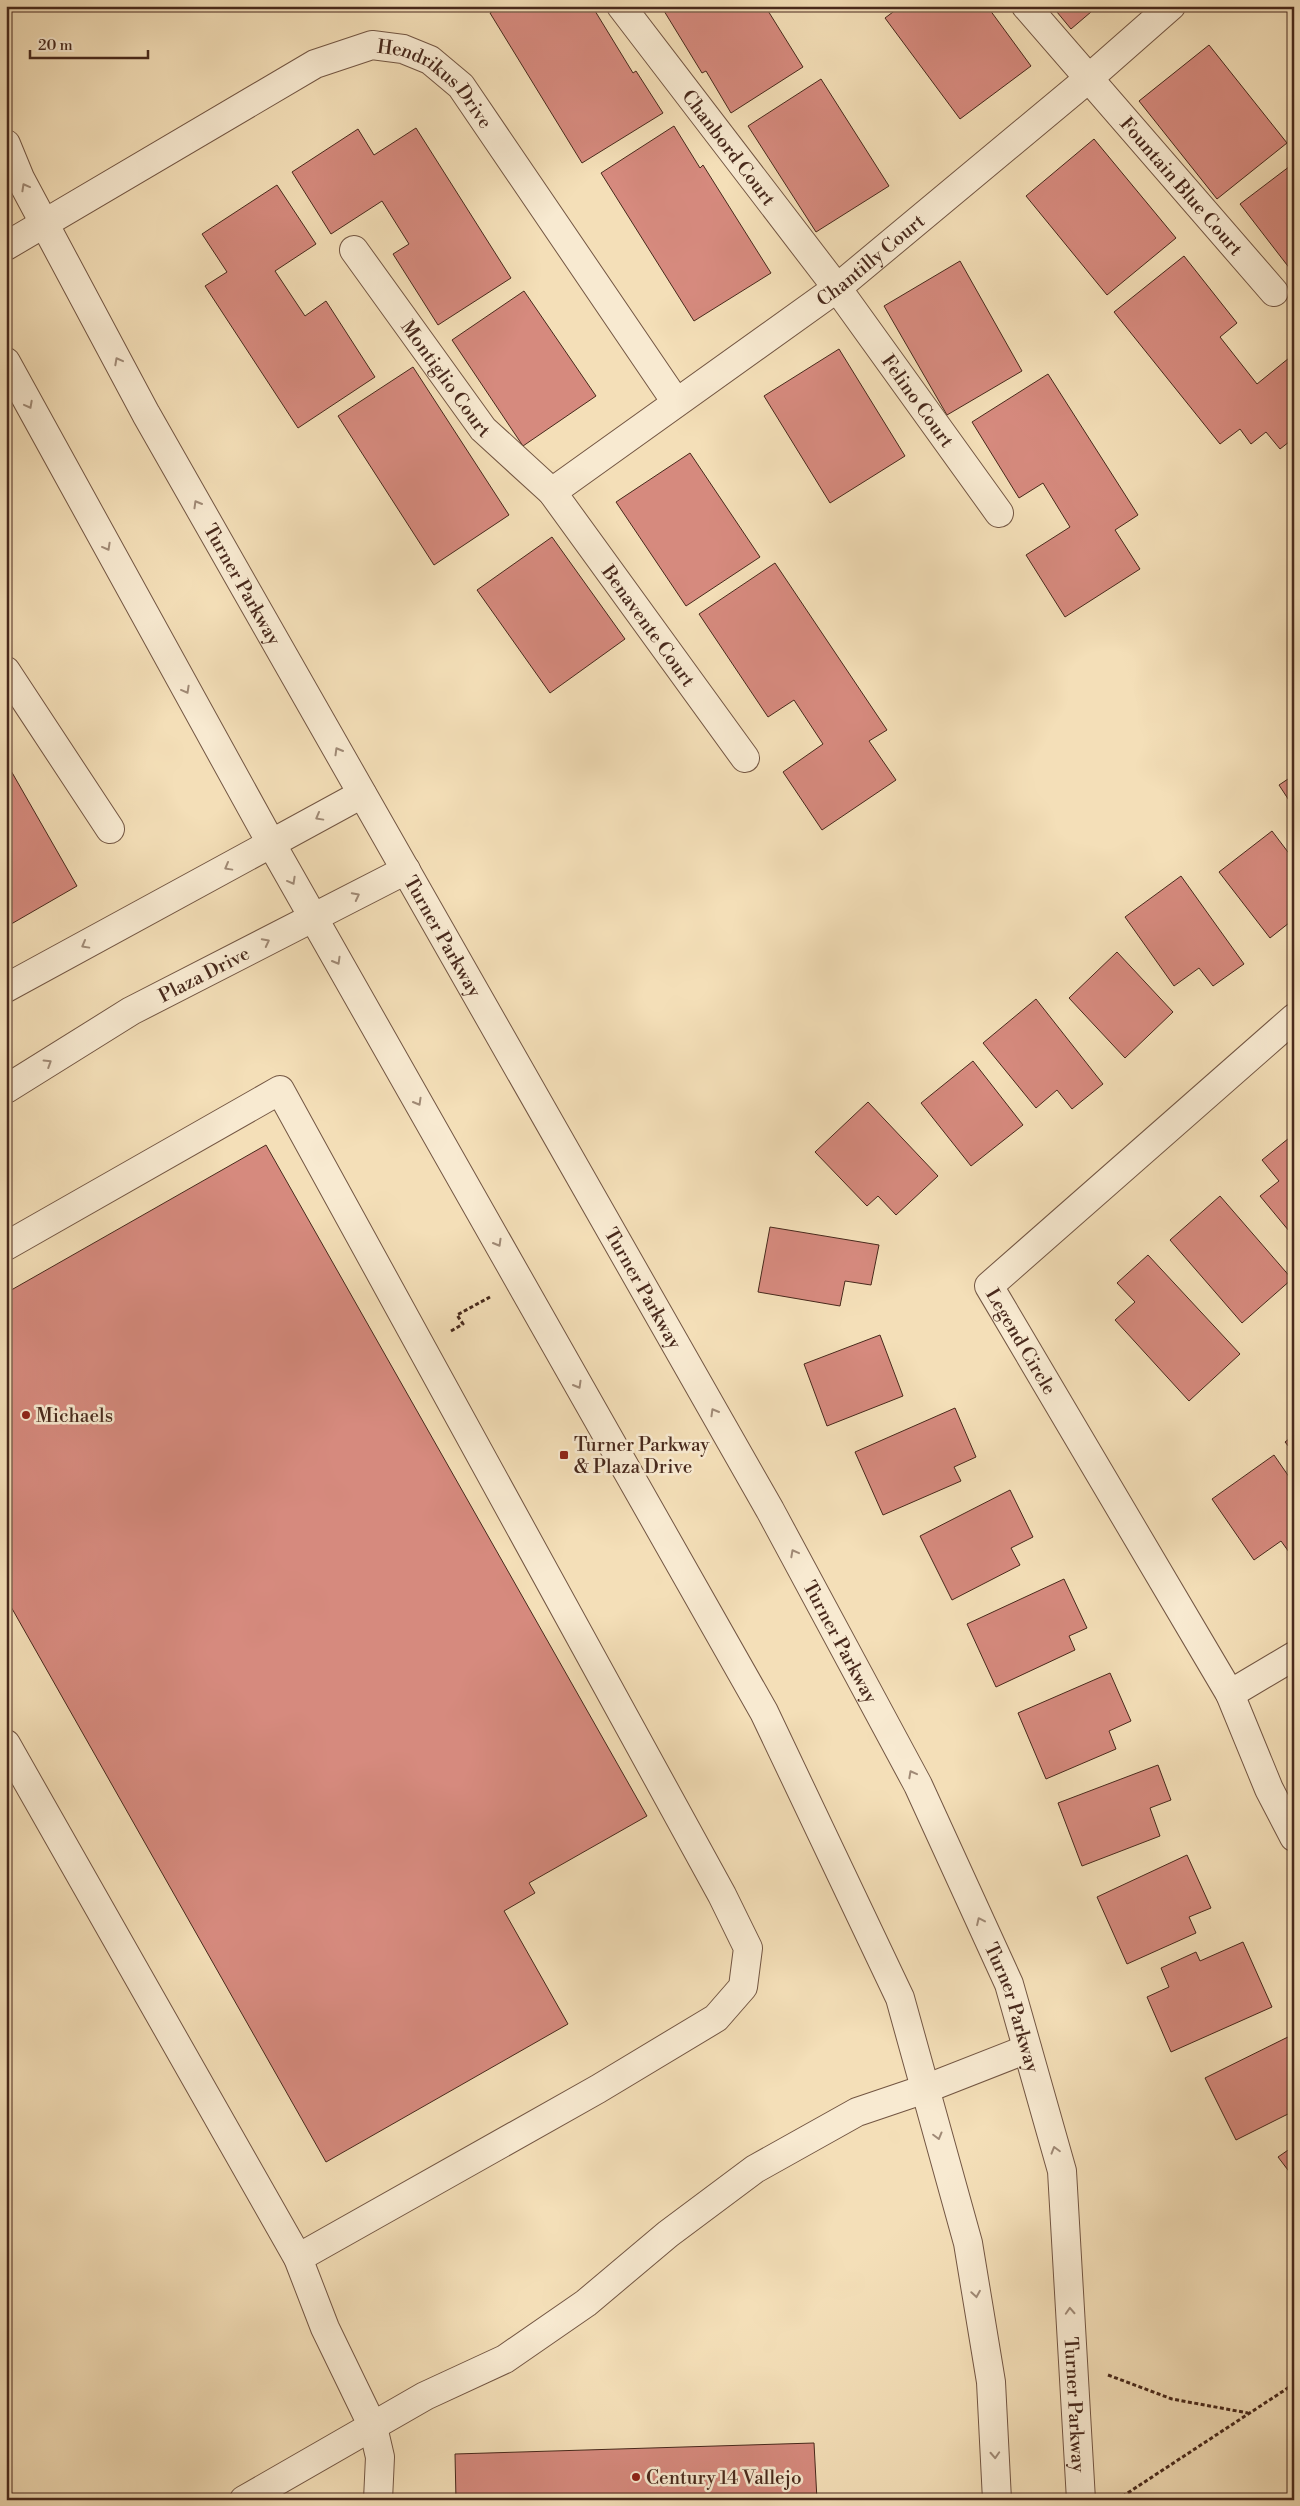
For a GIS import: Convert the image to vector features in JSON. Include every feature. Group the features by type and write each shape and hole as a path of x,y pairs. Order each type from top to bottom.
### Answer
{"street":[{"name":"Chanbord Court","path":"621,6 837,288"},
{"name":"Fountain Blue Court","path":"1026,6 1088,80 1274,292"},
{"name":"Chantilly Court","path":"552,492 837,288 1088,80 1171,6"},
{"name":"Hendrikus Drive","path":"6,246 314,64 372,46 402,49 430,60 461,86 676,402"},
{"name":"Turner Parkway","path":"6,144 20,178 146,414 770,1510 918,1785 1009,1984 1062,2172 1081,2500"},
{"name":"Montiglio Court","path":"354,250 483,429 552,492"},
{"name":"Felino Court","path":"837,288 999,513"},
{"path":"6,362 313,918 764,1712 900,1998 968,2243 991,2382 997,2500"},
{"name":"Benavente Court","path":"552,492 744,758"},
{"path":"6,671 110,828"},
{"path":"6,988 362,794"},
{"name":"Plaza Drive","path":"6,1089 131,1011 406,870"},
{"name":"Legend Circle","path":"1294,1018 989,1286 1230,1694 1269,1789 1294,1838"},
{"path":"6,1246 280,1090 722,1895 748,1948 743,1987 716,2018 598,2089 298,2258"},
{"path":"1230,1694 1294,1656"},
{"path":"6,1744 298,2258 325,2328 373,2427 380,2457 378,2500"},
{"path":"244,2500 424,2396 505,2359 586,2303 668,2234 755,2169 857,2112 925,2089 1027,2049"}],"path":[{"path":"421,1347 463,1324 457,1315 520,1282"},
{"path":"1073,2368 1112,2376 1172,2399 1249,2414"},
{"path":"1117,2500 1294,2384"}],"building":[{"path":"501,6 592,6 633,73 636,71 663,113 582,163 490,13"},
{"path":"661,6 765,6 803,67 731,113 706,71 702,73"},
{"path":"901,6 987,6 1031,66 960,119 885,18"},
{"path":"1052,6 1098,6 1071,29"},
{"path":"1209,45 1287,143 1217,199 1139,101"},
{"path":"821,79 889,186 816,232 748,126"},
{"path":"674,126 700,168 703,165 771,273 694,321 601,173"},
{"path":"416,128 511,278 438,325 393,254 409,244 382,201 331,234 292,172 358,129 374,155"},
{"path":"1094,139 1176,238 1107,295 1026,196"},
{"path":"1294,163 1294,274 1240,204"},
{"path":"277,185 316,244 275,271 305,316 326,301 375,377 298,428 205,286 227,272 202,234"},
{"path":"1184,256 1237,323 1220,337 1257,384 1294,354 1294,438 1280,449 1266,432 1251,444 1240,429 1220,444 1114,312"},
{"path":"960,261 1022,371 947,415 884,306"},
{"path":"524,291 596,396 523,446 452,340"},
{"path":"839,349 905,456 830,503 764,396"},
{"path":"413,367 509,515 434,565 338,416"},
{"path":"1048,374 1138,515 1115,530 1140,569 1065,617 1026,555 1070,527 1043,483 1019,498 972,422"},
{"path":"690,453 760,557 686,606 616,502"},
{"path":"552,537 625,639 550,693 477,590"},
{"path":"775,563 887,730 869,741 896,780 822,830 783,772 823,744 794,700 768,717 699,614"},
{"path":"6,762 77,886 6,927"},
{"path":"1294,775 1294,808 1279,785"},
{"path":"1272,831 1294,860 1294,919 1270,938 1219,872"},
{"path":"1181,876 1244,964 1213,986 1199,968 1174,986 1125,917"},
{"path":"1117,952 1173,1012 1125,1058 1069,998"},
{"path":"1036,999 1103,1084 1072,1109 1057,1090 1036,1108 983,1043"},
{"path":"973,1061 1023,1125 971,1166 921,1103"},
{"path":"868,1102 938,1176 896,1215 878,1196 867,1206 815,1152"},
{"path":"1294,1134 1294,1237 1260,1196 1279,1181 1262,1160"},
{"path":"266,1145 647,1816 529,1883 535,1893 504,1911 568,2024 326,2162 6,1598 6,1293"},
{"path":"1220,1196 1292,1279 1242,1323 1170,1240"},
{"path":"770,1227 879,1245 871,1285 845,1281 840,1306 758,1292"},
{"path":"1148,1255 1240,1354 1189,1401 1115,1320 1135,1302 1117,1283"},
{"path":"880,1335 903,1396 827,1426 804,1364"},
{"path":"955,1408 976,1457 954,1467 961,1481 883,1515 855,1452"},
{"path":"1294,1435 1294,1453 1285,1442"},
{"path":"1274,1455 1294,1484 1294,1559 1281,1541 1254,1560 1212,1499"},
{"path":"1010,1490 1033,1537 1011,1548 1020,1565 952,1600 920,1536"},
{"path":"1064,1579 1087,1628 1069,1636 1075,1650 996,1687 967,1624"},
{"path":"1110,1673 1131,1721 1109,1731 1116,1749 1046,1779 1018,1713"},
{"path":"1158,1765 1171,1800 1150,1808 1160,1836 1082,1866 1058,1803"},
{"path":"1187,1855 1211,1908 1189,1917 1196,1933 1127,1964 1097,1897"},
{"path":"1243,1942 1272,2007 1171,2052 1147,1997 1169,1987 1161,1968 1196,1952 1200,1961"},
{"path":"1294,2034 1294,2111 1236,2140 1205,2078"},
{"path":"1294,2146 1294,2178 1278,2157"},
{"name":"Century 14 Vallejo","path":"814,2443 817,2500 456,2500 455,2454"}],"place":[{"name":"Michaels","path":"26,1415"},
{"name":"Turner Parkway & Plaza Drive","path":"564,1455"},
{"name":"Century 14 Vallejo","path":"636,2477"}]}
